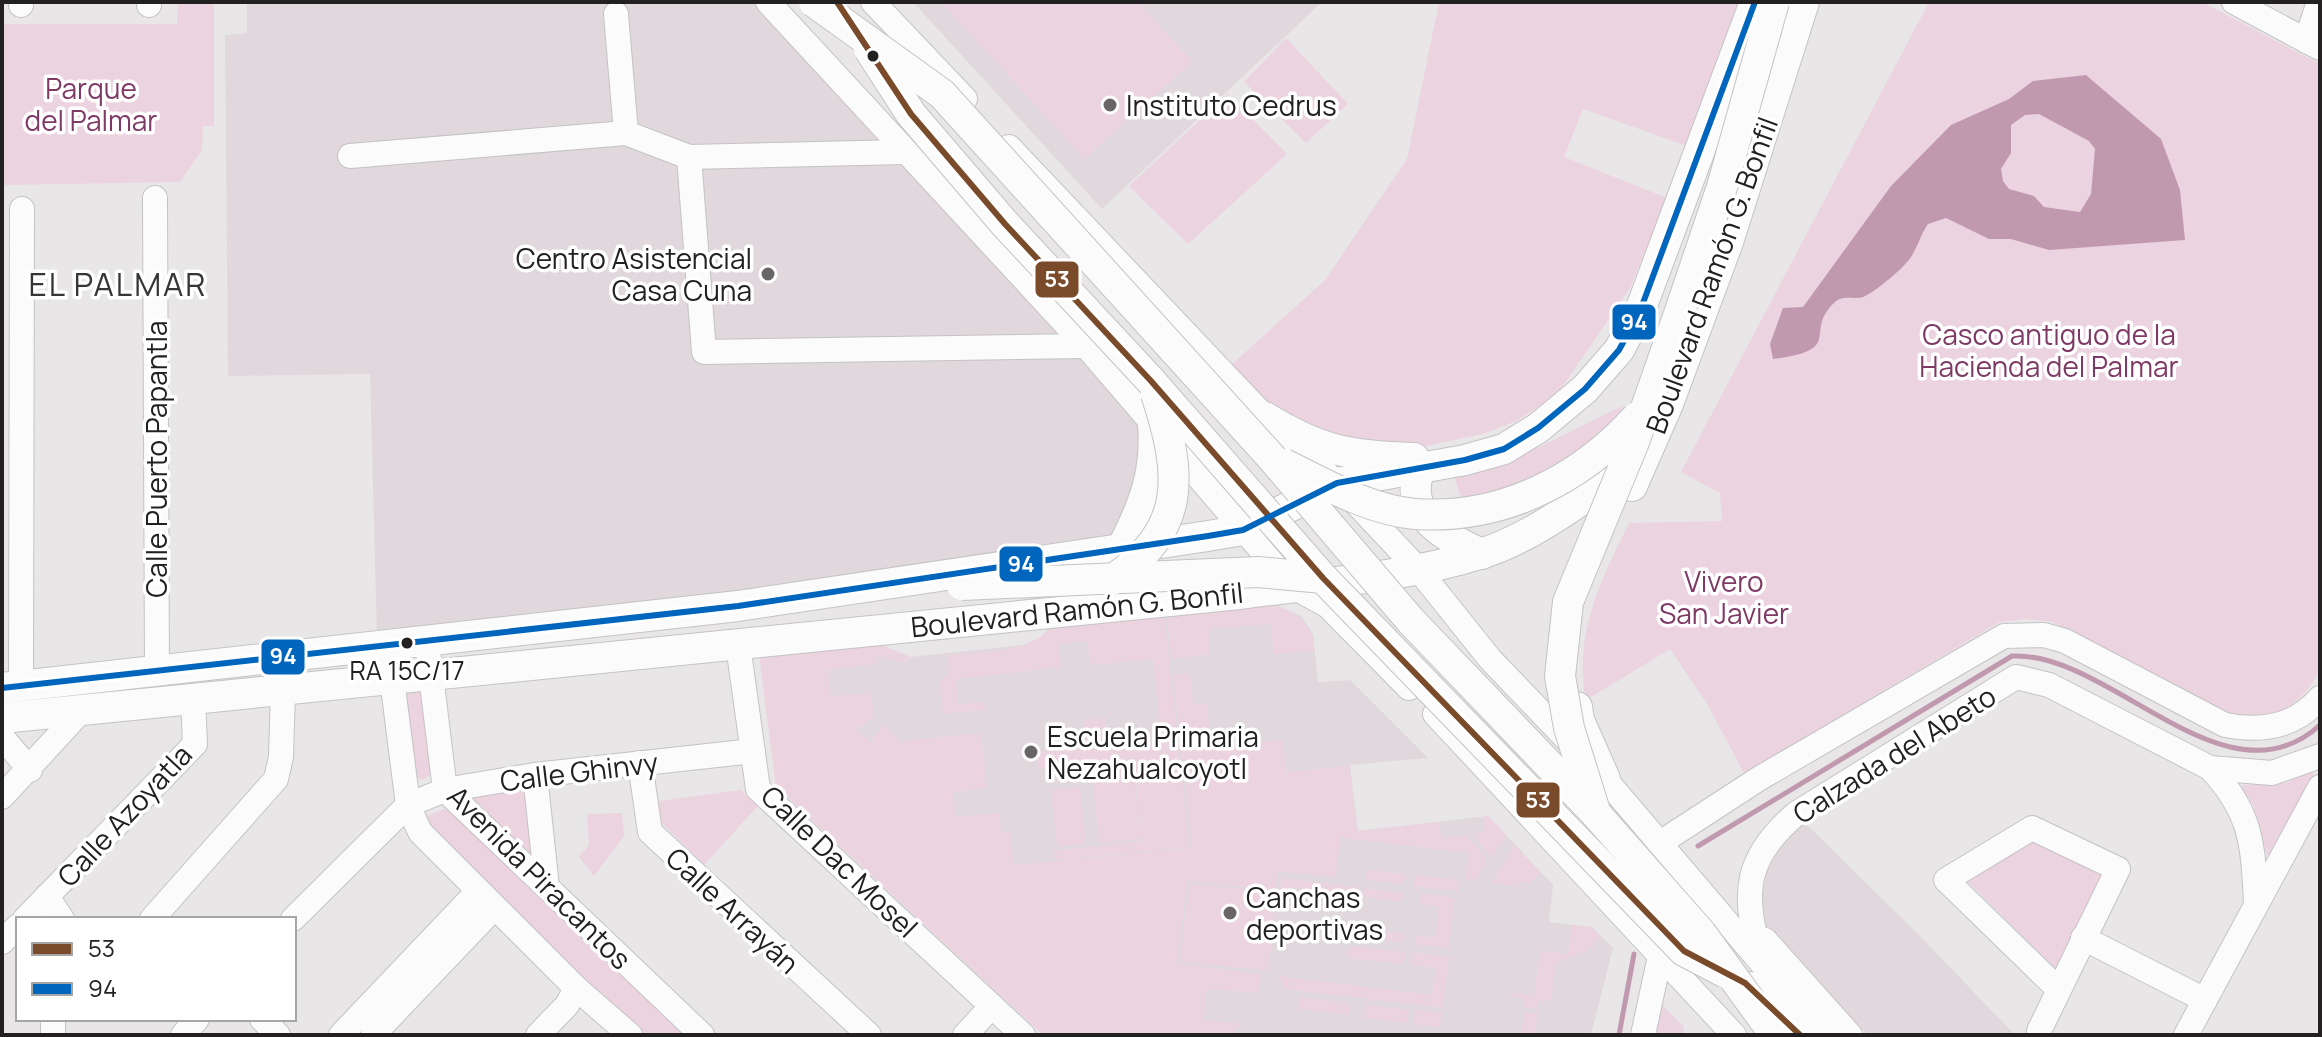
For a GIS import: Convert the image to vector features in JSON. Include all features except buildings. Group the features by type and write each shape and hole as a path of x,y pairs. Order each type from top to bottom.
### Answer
{"main road":[{"path":"814,2 942,94 1272,458 1411,621 1597,815 1701,933 1775,1035"},
{"path":"837,2 911,114 1005,224 1151,381 1323,578 1684,951 1754,972 1800,1035"},
{"name":"Boulevard Ramón G. Bonfil","path":"12,687 388,648 877,586 1123,546 1208,536 1243,530 1337,483 1504,449 1538,428 1585,389 1619,350 1640,311 1755,2"},
{"path":"1597,815 1569,728 1560,676 1568,602 1634,442 1684,300 1722,187 1774,2"},
{"name":"Boulevard Ramón G. Bonfil","path":"2,718 1240,594 1418,569 1482,554 1544,522 1601,487 1647,449 1668,404 1728,242 1804,2"},
{"path":"1272,458 1373,504 1414,514 1472,512 1510,503 1557,482 1611,445 1638,415 1661,382 1751,163"},
{"path":"497,669 569,647 1054,600 1101,587 1145,555 1160,535 1173,499 1173,456 1151,381"},
{"path":"1265,417 1302,440 1329,450 1374,457 1428,458 1504,449"},
{"path":"1123,546 1149,492 1155,453 1153,424"},
{"path":"1605,779 1579,720 1572,671 1574,631 1599,560 1647,449"},
{"path":"1421,467 1415,492 1417,506 1429,523 1458,543 1482,554"},
{"path":"1208,536 1227,544 1246,567 1240,594"},
{"path":"877,586 1258,572 1323,578"}],"street":[{"path":"768,2 1086,346 1292,586 1328,606 1421,700 1734,1035"},
{"path":"873,2 1265,417 1337,483 1418,569 1490,659 1605,779 1692,881 1754,972 1823,1035"},
{"path":"2234,2 2313,44 2319,2"},
{"path":"616,14 626,133"},
{"path":"350,156 626,133 689,157 904,152"},
{"path":"689,157 704,352 1086,346"},
{"name":"Calle Puerto Papantla","path":"155,198 157,672"},
{"path":"12,687 22,209"},
{"path":"1197,473 1222,469 1236,462 1248,450 1265,417"},
{"name":"Calzada del Abeto","path":"1660,843 1760,778 2004,636 2044,635 2065,641 2225,725 2249,729 2291,722 2320,698"},
{"name":"Avenida Piracantos","path":"427,643 445,790 702,1035"},
{"name":"Calle Dac Mosel","path":"738,645 758,789 1023,1035"},
{"name":"Avenida Piracantos","path":"388,648 408,805 420,832 576,988 630,1035"},
{"path":"1421,700 1427,672 1437,660 1460,651 1490,659"},
{"name":"Calzada del Abeto","path":"1754,972 1751,875 1765,844 1779,828 1797,813 2016,677 2049,685 2210,768 2272,773 2320,756"},
{"path":"154,917 276,779 281,757 283,691"},
{"name":"Calle Azoyatla","path":"27,917 195,744 193,699"},
{"path":"2,797 82,710"},
{"path":"2,737 30,770"},
{"name":"Calle Ghinvy","path":"408,805 445,790 535,775 753,751"},
{"name":"Calle Arrayán","path":"640,763 650,832 869,1035"},
{"path":"2210,768 2234,793 2245,821 2252,843 2256,904"},
{"path":"535,775 547,887"},
{"path":"2186,1035 2320,787"},
{"path":"295,917 408,805"},
{"path":"2039,1031 2057,988 2118,869 2032,828 1946,880 2057,988"},
{"path":"1692,881 1751,925 1850,1035"},
{"path":"47,896 61,917"},
{"path":"341,1035 486,900"},
{"path":"373,1035 486,900"},
{"path":"2,944 16,928"},
{"path":"2083,938 2205,1000"},
{"path":"1643,1035 1660,956"},
{"path":"538,1035 567,1005 576,988"},
{"path":"965,1035 992,1006"}],"shaded area":[{"path":"247,2 767,2 1161,421 1106,559 377,638 370,374 228,376 225,35 247,33"},
{"name":"Instituto Cedrus","path":"913,2 1322,2 1102,209"},
{"path":"2086,75 2161,139 2180,190 2185,240 2049,250 2011,239 1989,239 1946,218 1928,224 1908,261 1868,295 1837,300 1825,313 1819,338 1809,351 1773,359 1770,344 1783,308 1803,307 1891,186 1951,125 2009,99 2033,81","holes":["2039,114 2089,141 2095,149 2091,194 2080,212 2044,207 2034,196 2009,189 2003,181 2001,169 2011,153 2011,125 2025,115"]},
{"path":"1277,605 1301,616 1313,634 1318,682 1350,680 1428,758 1350,765 1358,831 1488,816 1553,885 1549,922 1592,927 1613,948 1591,1035 1189,1035 774,654 877,643 910,657 1023,645 1040,638 1052,624"},
{"path":"1804,822 2015,1035 1868,1035 1766,926 1762,901 1768,859 1779,843"}],"green space":[{"name":"Parque del Palmar","path":"178,2 214,2 214,126 203,126 202,150 180,182 2,185 2,24 177,24"},
{"path":"941,2 1138,2 1192,62 1084,159"},
{"path":"1439,2 1752,2 1687,146 1583,109 1564,157 1667,198 1630,288 1556,396 1514,422 1483,434 1425,446 1371,445 1291,424 1229,367 1325,280 1407,159"},
{"name":"Casco antiguo de la Hacienda del Palmar","path":"1929,2 2202,2 2320,64 2320,670 2312,684 2292,704 2268,715 2241,715 2225,712 2052,622 2026,619 2000,622 1744,773 1706,702 1670,649 1586,700 1583,653 1592,608 1629,523 1722,521 1720,493 1681,472"},
{"path":"1286,38 1348,104 1306,143 1244,82"},
{"path":"1228,94 1287,154 1188,244 1129,186"},
{"path":"1624,405 1601,437 1568,468 1464,506 1453,473 1539,447"},
{"path":"1257,603 1279,607 1296,615 1309,630 1315,651 1274,654 1271,624 1209,629 1210,654 1171,659 1167,613"},
{"path":"1164,614 1189,847 1055,860 1054,851 1141,841 1134,758 1038,768 1036,752 1086,747 1084,720 1105,718 1108,747 1161,742 1153,659 1090,665 1087,641 1059,644 1061,667 956,679 958,704 984,702 985,710 943,714 940,684 949,671 947,655 1017,647 1053,626"},
{"path":"877,643 910,657 904,664 879,655 875,664 828,670 831,696 870,693 874,715 862,727 855,728 870,742 883,725 900,741 981,733 987,788 953,792 956,817 999,813 1001,833 1010,832 1014,865 1192,848 1173,674 1190,674 1193,705 1207,704 1211,746 1283,740 1286,772 1349,766 1357,831 1438,822 1441,838 1467,835 1487,861 1476,880 1465,879 1468,853 1343,838 1341,835 1335,877 1278,871 1275,890 1187,881 1177,964 1261,974 1259,993 1206,989 1204,1020 1242,1024 1231,1035 1043,1035 776,787 759,655"},
{"path":"422,691 432,774 422,780 416,777 404,693"},
{"path":"1132,760 1140,839 1099,843 1091,764"},
{"path":"2310,771 2314,774 2271,857 2266,854 2253,804 2242,789 2243,785 2286,783"},
{"path":"525,787 533,859 462,794"},
{"path":"1080,787 1086,844 1057,846 1051,790"},
{"path":"741,790 758,806 704,865 661,822 659,801"},
{"path":"445,809 456,814 690,1035 645,1035 433,839 425,826 426,816"},
{"path":"622,813 624,836 594,876 579,857 589,845 587,814"},
{"path":"1488,816 1507,836 1490,858 1474,834 1485,832 1483,817"},
{"path":"2033,837 2106,876 2056,969 1965,879"},
{"path":"1515,845 1541,873 1530,883 1517,882 1517,886 1491,883"},
{"path":"1367,870 1405,874 1404,884 1366,880"},
{"path":"1415,875 1459,880 1457,891 1414,886"},
{"path":"1281,878 1357,887 1356,895 1288,887 1286,894 1279,893"},
{"name":"Canchas deportivas","path":"1189,883 1277,893 1268,971 1180,961"},
{"path":"1363,888 1403,893 1402,902 1362,897"},
{"path":"1421,894 1455,898 1449,948 1415,944 1416,936 1435,937 1439,907 1420,904"},
{"path":"1572,925 1590,927 1600,936 1592,948 1556,963 1551,1000 1538,1002 1538,1009 1524,1007 1524,998 1510,997 1511,993 1534,995 1540,951 1568,954"},
{"path":"1359,929 1405,934 1404,943 1358,937"},
{"path":"1349,946 1406,952 1404,964 1348,958"},
{"path":"1413,952 1449,957 1443,1008 1285,989 1278,976 1432,995 1436,968 1412,965"},
{"path":"1300,997 1350,1004 1349,1015 1298,1009"},
{"path":"1366,1005 1409,1010 1407,1023 1364,1018"},
{"path":"1662,1005 1684,1027 1683,1035 1656,1035"},
{"path":"1415,1010 1441,1013 1440,1027 1414,1024"},
{"path":"1524,1012 1537,1014 1535,1035 1521,1035"}],"waterway":[{"path":"1698,846 2012,656 2050,661 2088,677 2207,740 2246,750 2284,747 2320,725"},
{"path":"1619,1035 1634,954"}],"transit line":[{"name":"53","path":"837,2 911,114 1005,224 1151,381 1323,578 1684,951 1745,983 1800,1035"},
{"name":"94","path":"2,688 738,606 1208,536 1243,530 1337,483 1465,460 1504,449 1538,428 1585,389 1619,350 1640,311 1755,2"}],"place":[{"name":"Instituto Cedrus","path":"1110,105"},
{"name":"Centro Asistencial Casa Cuna","path":"768,274"},
{"name":"RA 15C/17","path":"407,643"},
{"name":"Escuela Primaria Nezahualcoyotl","path":"1031,752"},
{"name":"Canchas deportivas","path":"1230,913"}],"district":[{"name":"EL PALMAR","path":"118,284"}],"park label":[{"name":"Vivero San Javier","path":"1724,597"}]}
